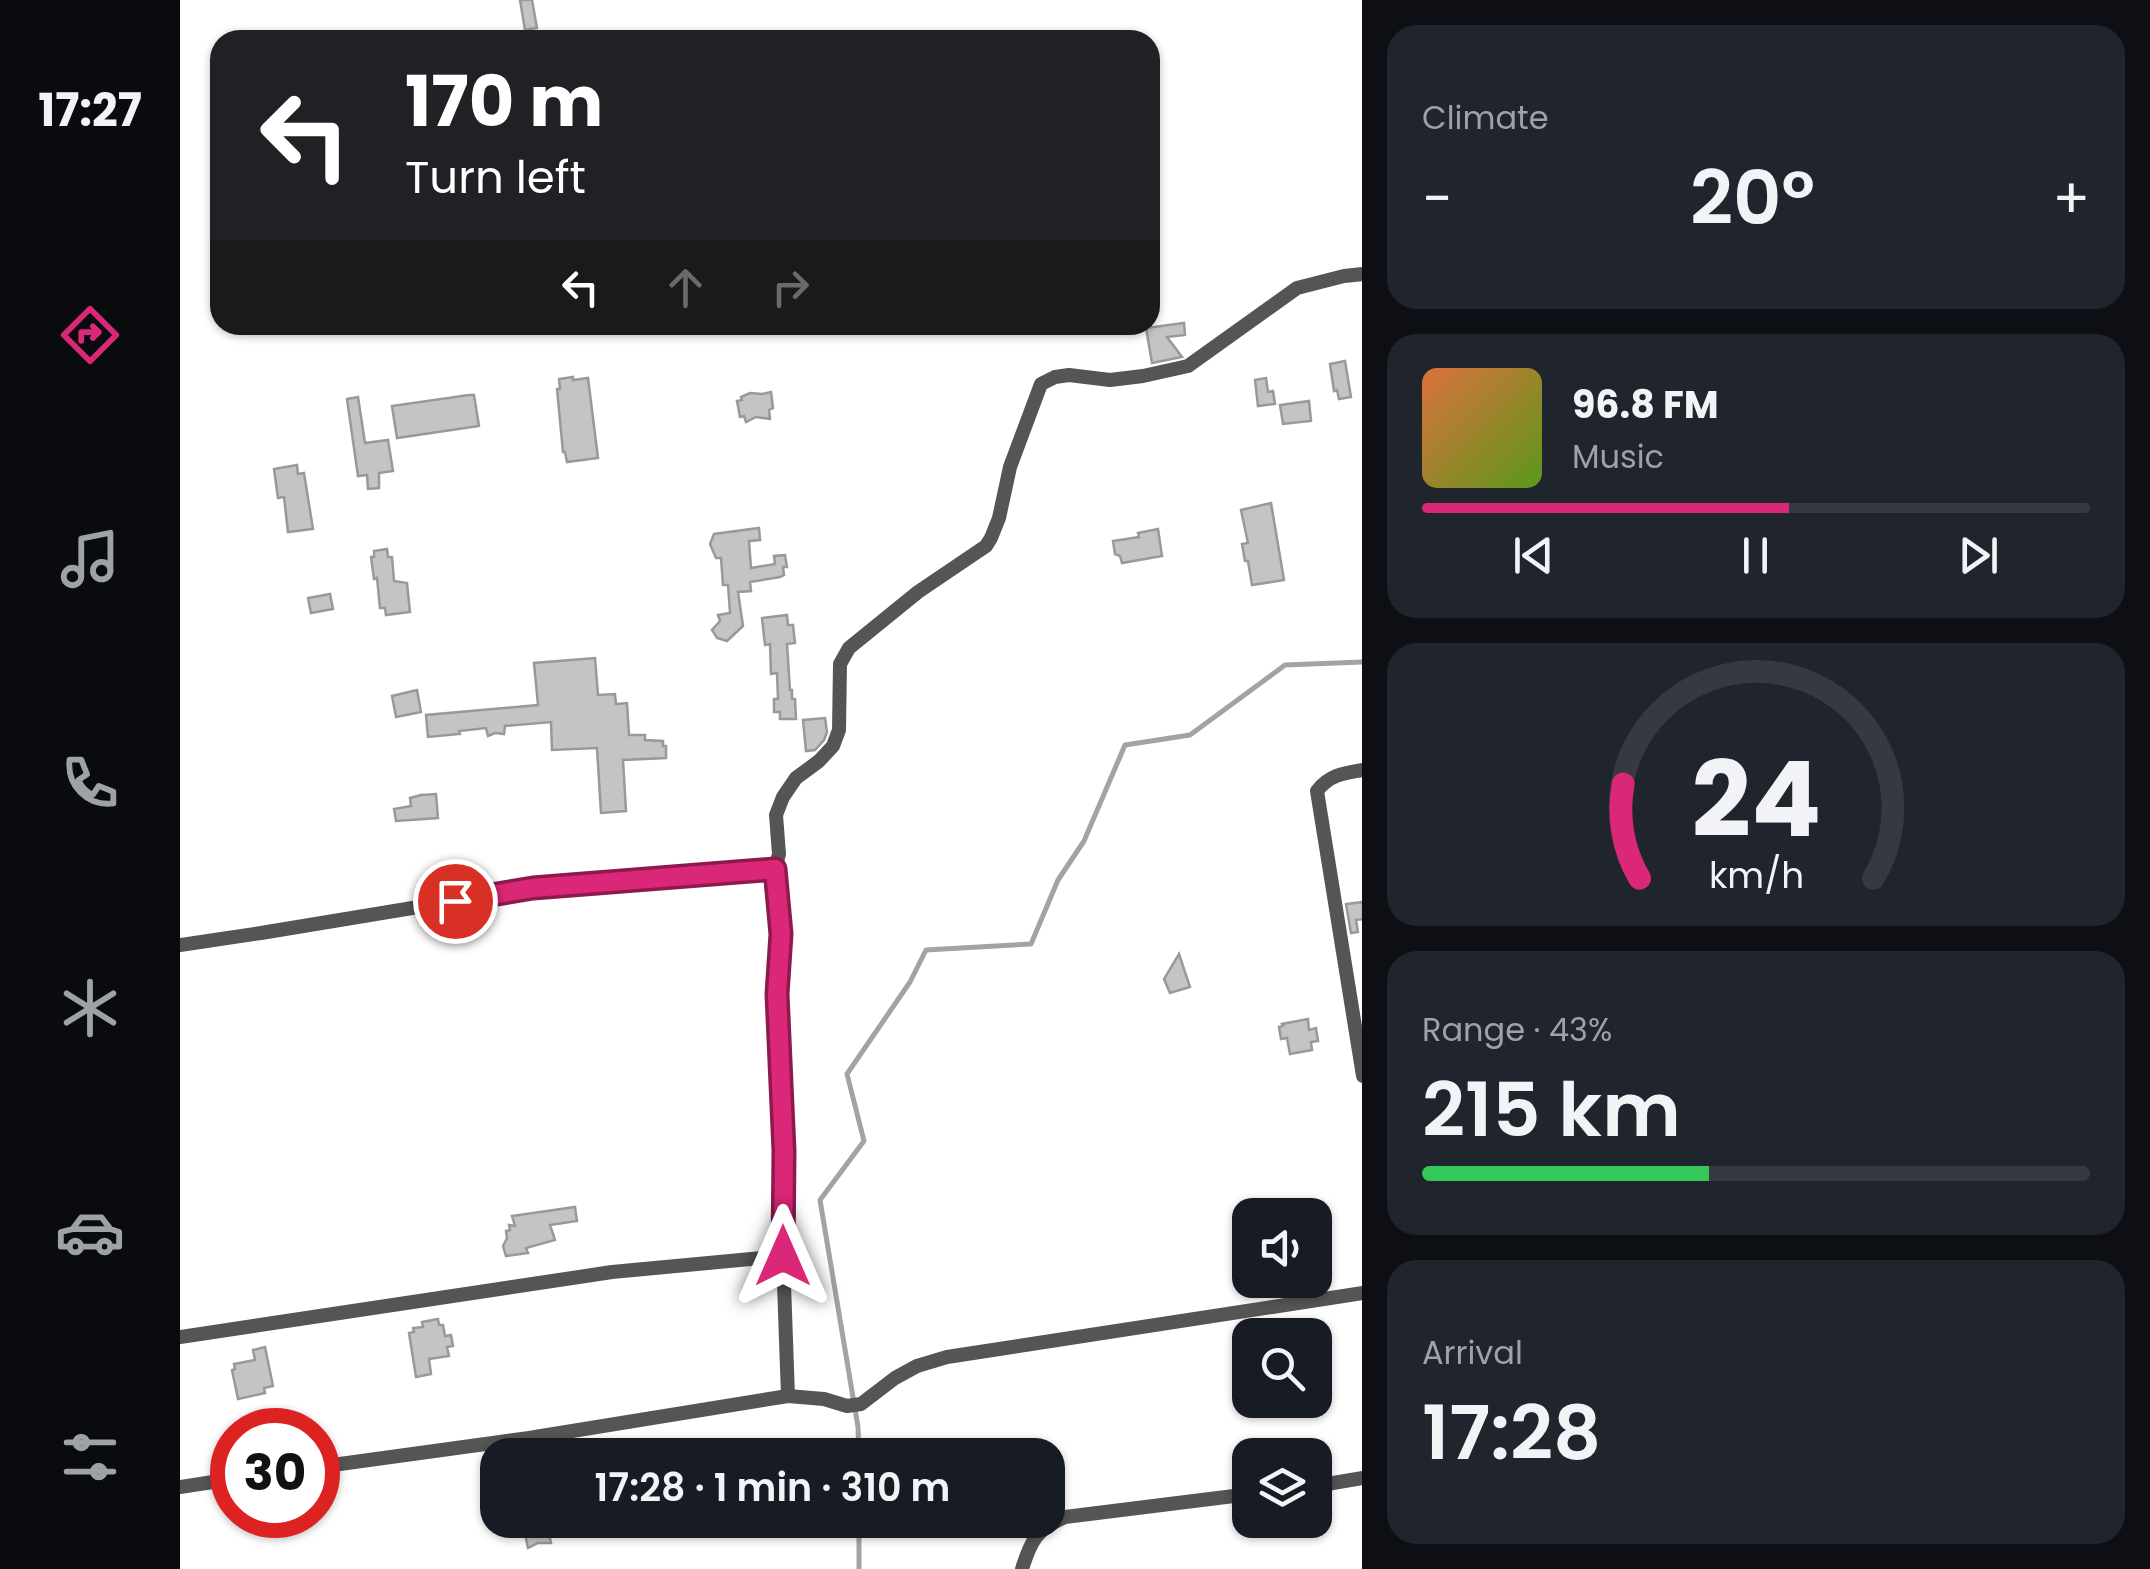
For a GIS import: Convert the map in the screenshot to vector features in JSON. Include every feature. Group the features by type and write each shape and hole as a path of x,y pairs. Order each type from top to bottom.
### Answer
{"street":[{"path":"788,1396 776,816 782,797 796,778 833,746 838,730 840,664 849,648 918,592 986,546 999,518 1010,467 1042,384 1068,375 1110,380 1188,366 1296,288 1362,274"},
{"path":"1362,770 1325,781 1318,791 1362,1076"},
{"path":"180,944 533,888 775,869"},
{"path":"180,1337 612,1272 783,1256"},
{"path":"340,1464 788,1396 824,1399 847,1406 861,1404 894,1378 916,1366 947,1357 1362,1294"},
{"path":"1332,1483 1362,1478"},
{"path":"180,1487 210,1482"},
{"path":"1022,1569 1028,1547 1044,1526 1065,1516 1232,1496"}],"building":[{"path":"520,0 532,0 537,28 525,30"},
{"path":"1184,323 1185,335 1167,337 1182,357 1152,363 1147,335 1160,335 1160,326"},
{"path":"1345,361 1351,397 1339,399 1330,364"},
{"path":"588,378 598,458 567,462 557,389 559,379"},
{"path":"1266,378 1275,404 1258,406 1255,380"},
{"path":"771,392 770,419 756,417 746,422 744,416 740,417 737,401 741,397"},
{"path":"474,395 479,426 397,438 392,406"},
{"path":"358,397 365,443 388,440 393,471 379,473 379,488 368,489 367,475 358,476 347,399"},
{"path":"1309,401 1311,421 1283,424 1280,405"},
{"path":"297,465 298,474 304,473 313,529 288,532 284,497 278,498 274,469"},
{"path":"1271,503 1284,580 1252,585 1242,544 1248,543 1241,510"},
{"path":"759,528 760,540 749,541 751,568 775,564 774,556 785,555 784,575 750,582 751,591 738,592 743,626 727,641 717,638 712,630 720,621 718,615 730,613 728,585 723,585 721,558 716,558 710,544 714,534"},
{"path":"1158,529 1162,556 1122,563 1115,554 1113,541"},
{"path":"387,549 388,557 392,557 394,581 407,583 410,612 386,615 385,608 380,608 371,557 374,551"},
{"path":"330,594 333,609 311,613 308,598"},
{"path":"787,615 788,625 793,625 795,643 787,644 796,719 780,719 780,712 774,712 777,673 771,674 770,644 765,645 762,618"},
{"path":"595,658 598,695 615,694 616,704 627,703 629,735 645,735 645,740 663,741 666,746 666,758 623,760 626,811 601,813 597,748 552,750 551,722 505,726 504,734 488,736 486,728 428,737 426,715 538,705 534,663"},
{"path":"417,690 421,712 396,717 392,696"},
{"path":"825,718 824,740 815,750 806,751 803,720"},
{"path":"436,794 438,818 396,821 394,809 411,806 410,798"},
{"path":"1362,902 1362,919 1356,920 1358,932 1351,933 1346,904"},
{"path":"1179,954 1190,987 1170,993 1164,979"},
{"path":"1308,1019 1309,1030 1316,1028 1318,1041 1311,1042 1312,1050 1290,1054 1287,1038 1281,1039 1279,1027"},
{"path":"575,1207 577,1221 550,1225 555,1240 526,1248 528,1253 506,1256 506,1231 510,1230 509,1225 515,1226 512,1216"},
{"path":"438,1319 445,1336 451,1335 453,1346 447,1347 449,1356 429,1359 431,1374 416,1377 409,1333 414,1332 413,1328 423,1327 422,1322"},
{"path":"265,1347 273,1386 264,1388 265,1393 238,1399 234,1364 255,1360 253,1350"},
{"path":"526,1538 550,1538 551,1543 528,1548"}],"waterway":[{"path":"858,1438 820,1200 864,1141 847,1074 910,982 926,950 1031,944 1058,880 1084,841 1125,745 1190,735 1285,665 1362,662"},
{"path":"859,1538 859,1569"}],"route":[{"path":"455,901 533,888 775,869 781,934 777,994 784,1151 783,1256"}]}
